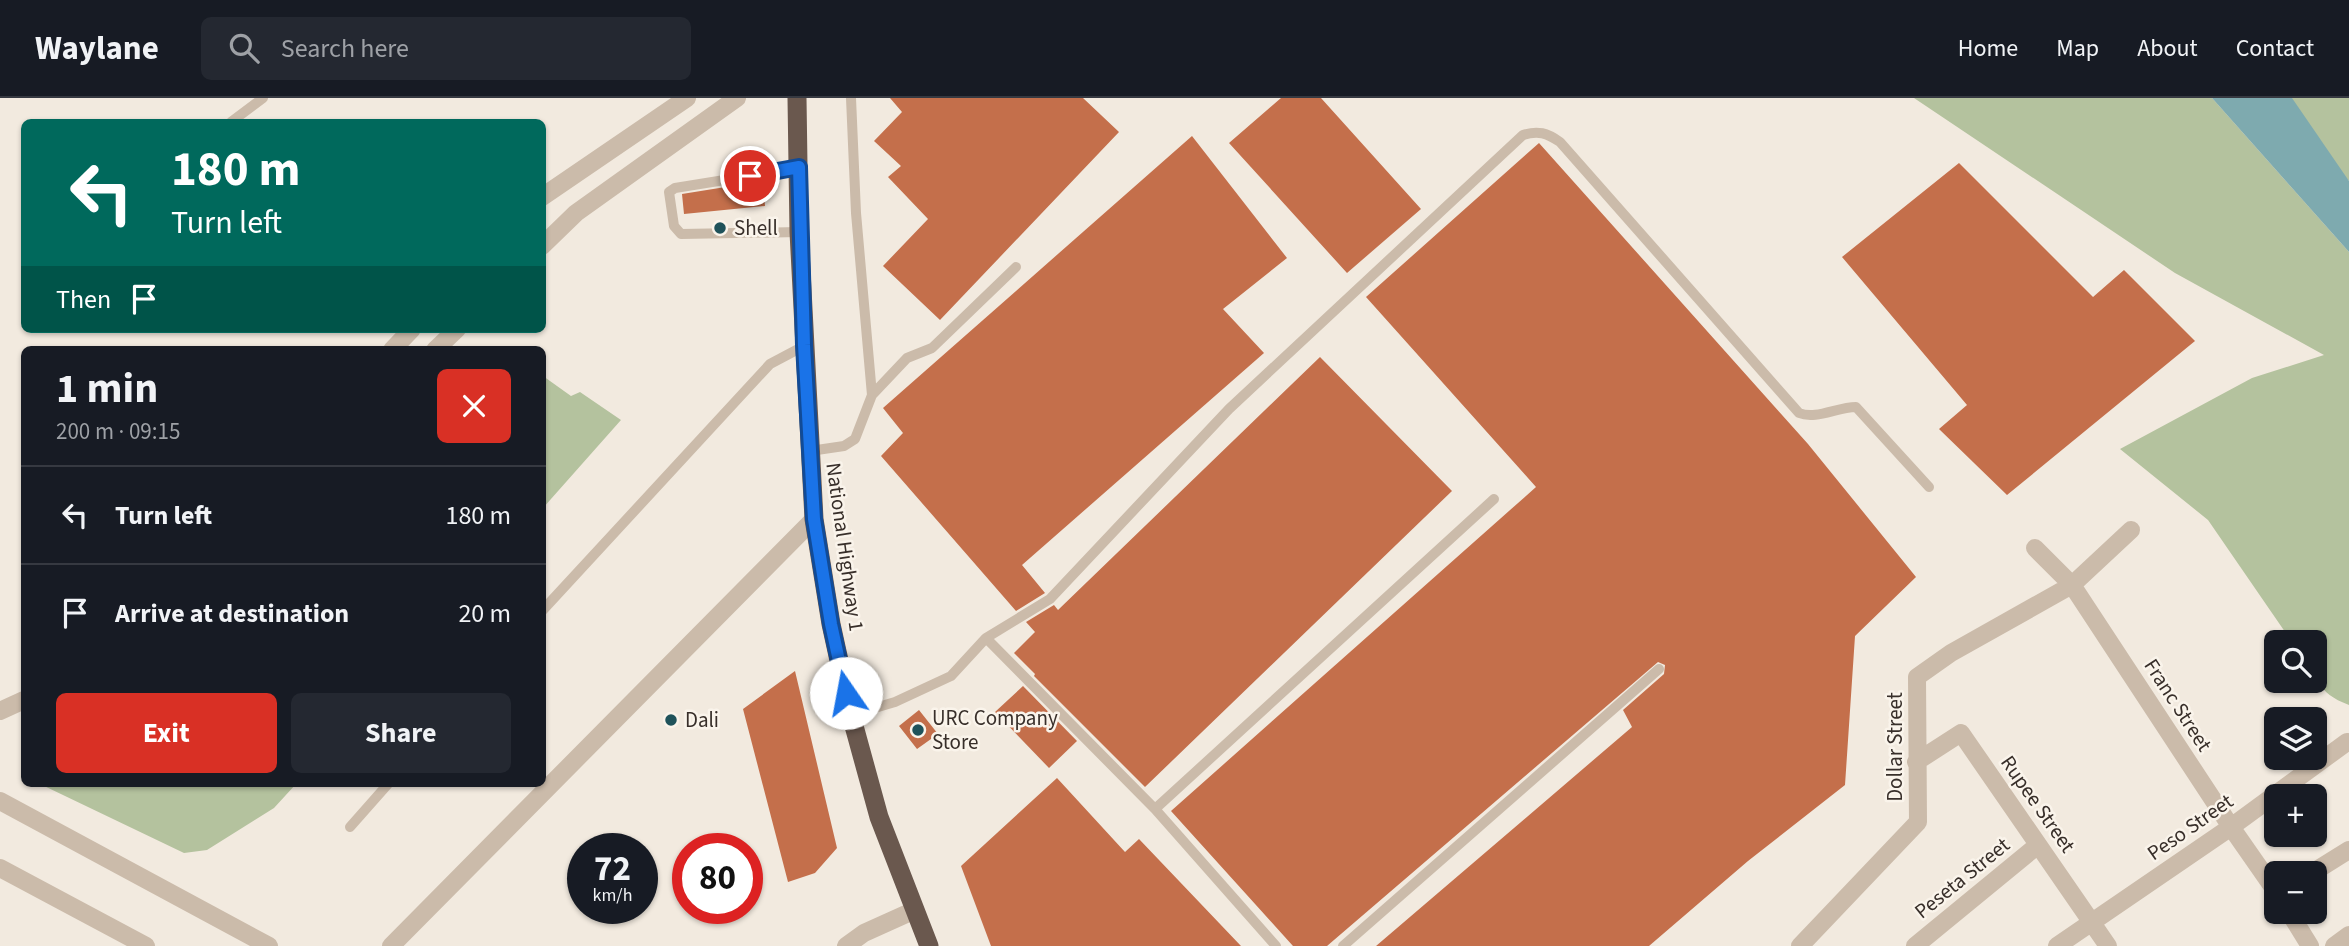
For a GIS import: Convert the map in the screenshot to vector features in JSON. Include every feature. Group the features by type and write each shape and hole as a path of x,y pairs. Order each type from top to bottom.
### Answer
{"highway":[{"name":"National Highway 1","path":"797,98 799,232 814,519 831,624 851,715 879,817 929,946"}],"street":[{"path":"546,194 687,98"},
{"path":"546,242 576,213 737,98"},
{"path":"396,346 408,333"},
{"path":"439,346 453,333"},
{"path":"391,946 814,519"},
{"name":"Dollar Street","path":"1800,946 1918,822 1917,677 1951,653 2072,585 2131,530"},
{"name":"Franc Street","path":"2035,548 2072,585 2264,874"},
{"path":"0,711 21,701"},
{"name":"Rupee Street","path":"1916,762 1961,733 2108,946"},
{"name":"Peso Street","path":"2057,946 2231,827 2347,742"},
{"path":"0,801 269,946"},
{"name":"Peseta Street","path":"1915,946 2038,845"},
{"path":"2327,864 2349,850"},
{"path":"0,868 146,946"},
{"path":"846,946 864,933 915,910"},
{"path":"2296,924 2310,946"},
{"path":"2334,946 2349,935"}],"lane":[{"path":"235,119 263,98"},
{"path":"851,98 856,213 872,395"},
{"path":"851,715 895,702 951,676 986,638 1050,599 1229,409 1523,135 1533,132 1546,133 1560,142 1799,413 1807,416 1836,408 1856,407 1929,487"},
{"path":"799,167 675,188 669,192 674,226 681,234 799,232"},
{"path":"809,452 850,444 855,439 872,395 907,358 932,348 1016,267"},
{"path":"546,607 770,364 804,345"},
{"path":"1156,809 1494,499"},
{"path":"986,638 1156,809 1276,946"},
{"path":"1343,946 1659,670"},
{"path":"350,827 385,787"}],"green space":[{"path":"1914,98 2212,98 2349,252 2349,705 2327,692 2327,630 2284,630 2208,520 2120,449 2252,378 2324,355 2175,273"},
{"path":"2282,98 2349,98 2349,181 2347,179"},
{"path":"546,378 571,396 580,392 621,420 546,505"},
{"path":"46,787 293,787 274,808 207,850 184,853"}],"water":[{"path":"2212,98 2292,98 2349,181 2349,252"}],"building":[{"path":"890,98 1083,98 1119,132 940,320 883,266 928,219 888,177 901,166 874,141 902,112"},
{"path":"1281,98 1321,98 1421,209 1347,273 1229,143"},
{"path":"1192,136 1287,258 1223,309 1264,353 1022,565 1045,593 1016,611 881,456 903,433 883,408"},
{"path":"1539,143 1808,444 1916,577 1855,636 1845,785 1748,861 1649,946 1376,946 1632,727 1623,710 1664,674 1665,665 1658,662 1327,946 1293,946 1171,811 1536,487 1366,297"},
{"path":"1959,163 2093,297 2124,270 2195,341 2007,495 1939,429 1967,405 1842,257"},
{"path":"763,181 765,206 684,214 682,194"},
{"path":"1320,357 1452,491 1145,787 1014,653 1035,632 1026,622 1054,605 1058,610"},
{"path":"795,671 837,848 815,873 788,882 743,709"},
{"path":"1023,686 1077,741 1049,768 995,712"},
{"name":"URC Company Store","path":"919,710 938,734 917,749 899,726"},
{"path":"1057,778 1125,852 1139,839 1241,946 991,946 961,866"}],"place":[{"name":"Shell","path":"720,228"},
{"name":"Dali","path":"671,720"},
{"name":"URC Company Store","path":"918,730"}],"route":[{"path":"750,176 799,167 799,232 814,519 831,624 846,693"}]}
